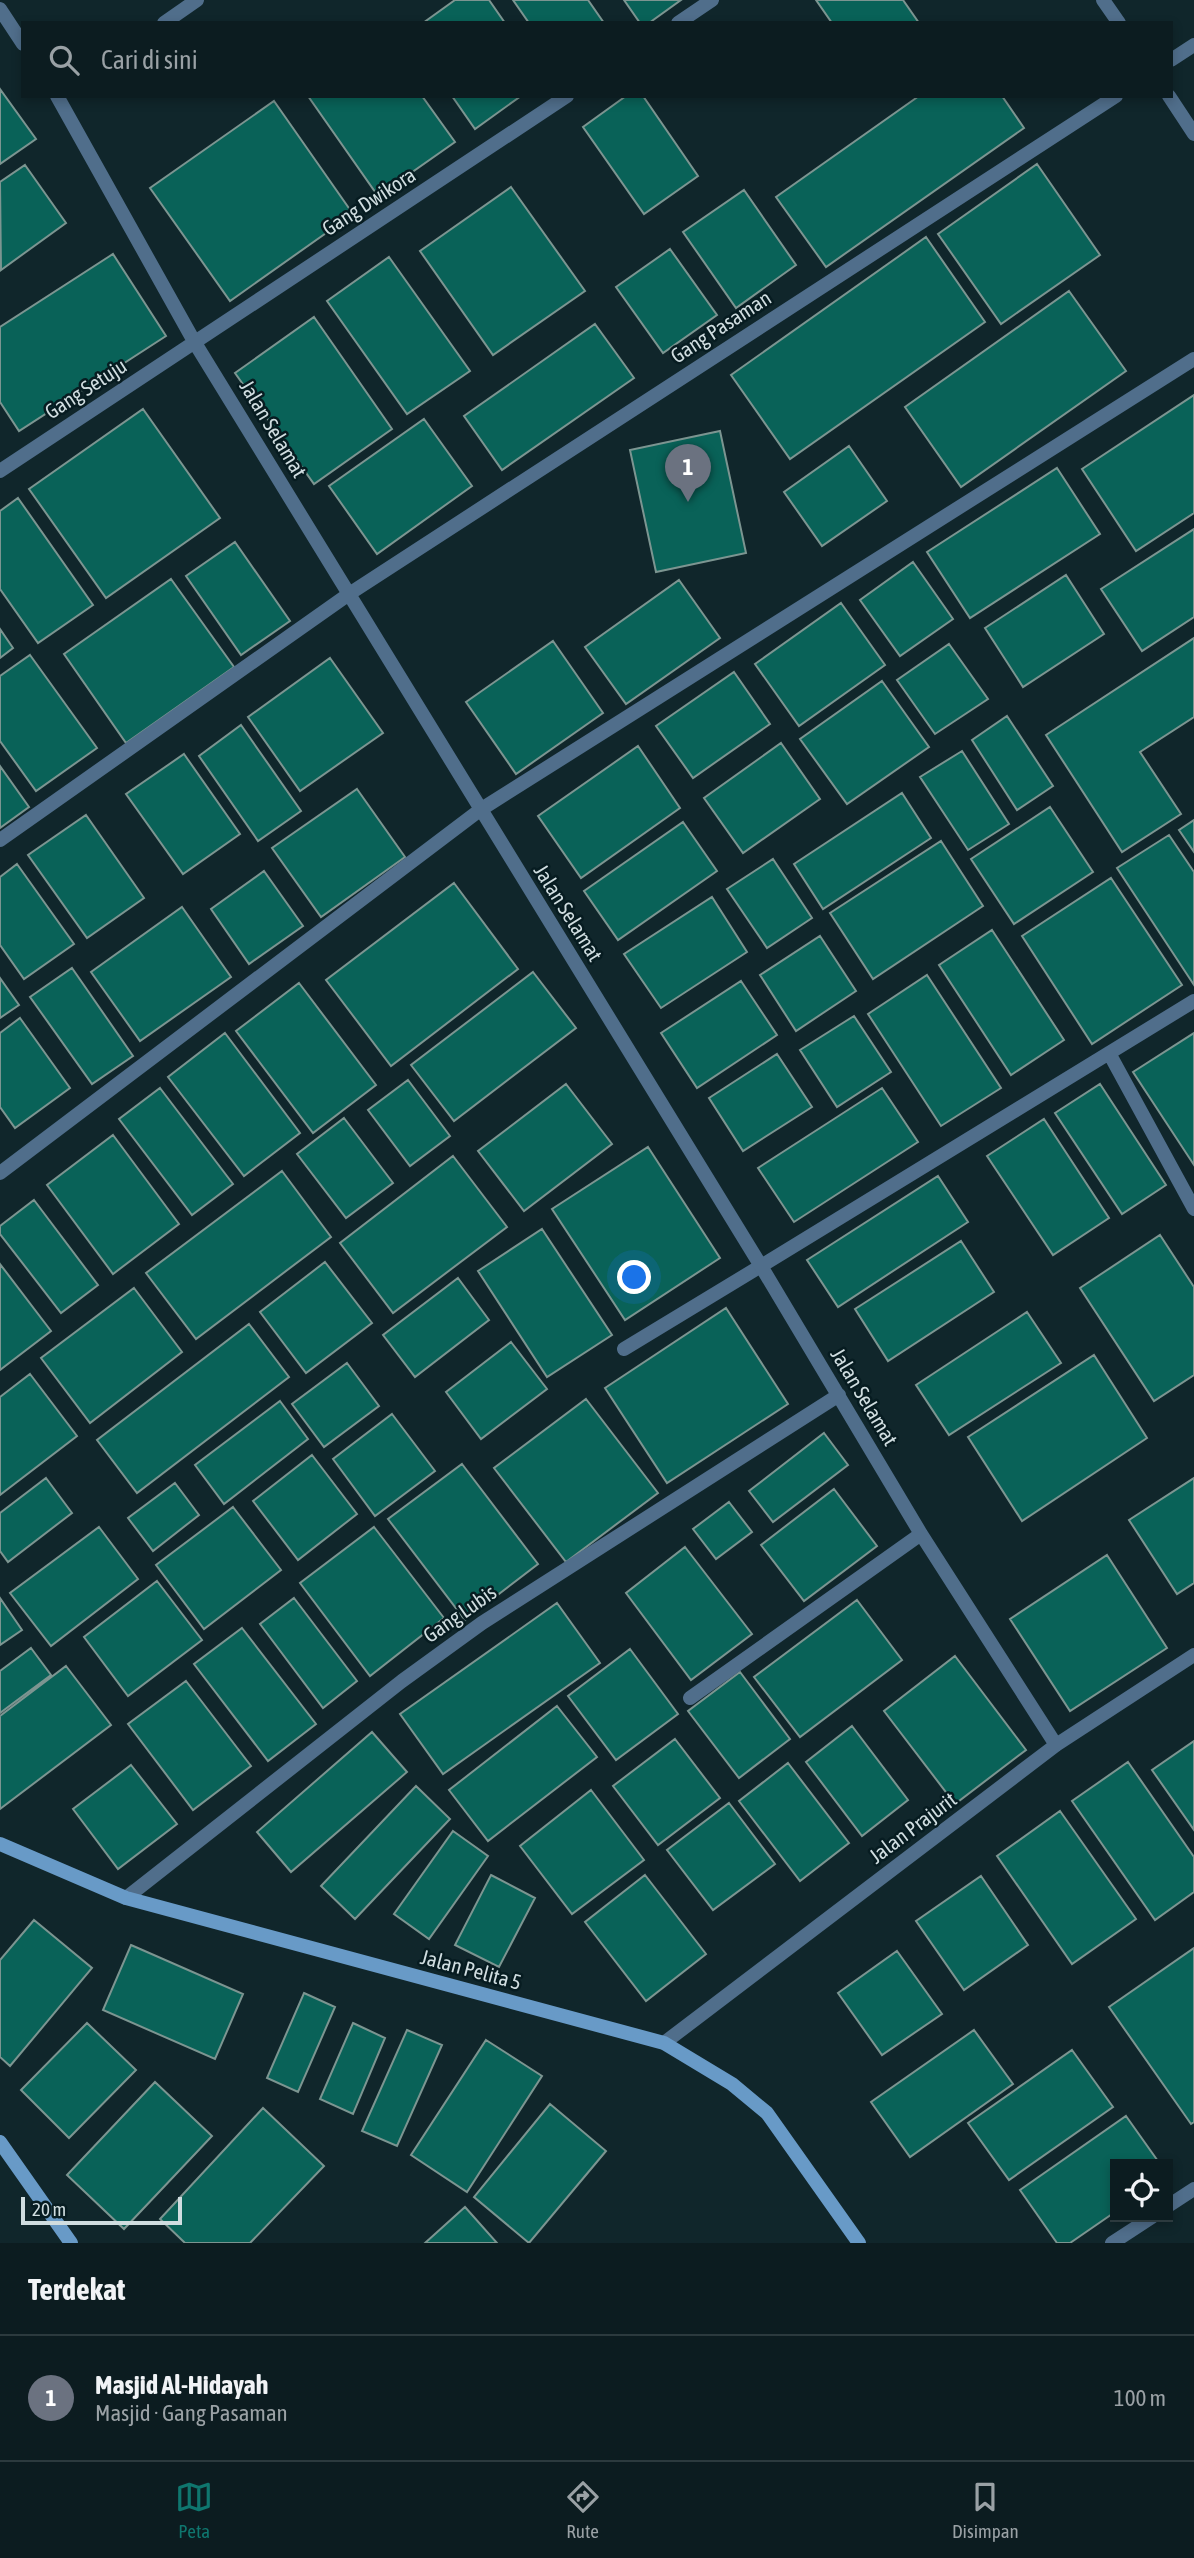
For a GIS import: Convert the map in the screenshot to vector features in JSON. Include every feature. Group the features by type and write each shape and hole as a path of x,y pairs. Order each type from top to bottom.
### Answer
{"street":[{"path":"167,21 197,0"},
{"path":"681,21 712,0"},
{"path":"1103,0 1118,21"},
{"path":"2,14 21,41"},
{"path":"1173,59 1194,45"},
{"name":"Jalan Selamat","path":"58,98 195,342 761,1266 921,1534 1056,1745"},
{"name":"Gang Dwikora","path":"195,342 564,98"},
{"name":"Gang Pasaman","path":"0,840 349,594 1113,98"},
{"path":"1170,98 1194,134"},
{"name":"Gang Setuju","path":"0,471 195,342"},
{"path":"0,1173 481,810 1194,359"},
{"path":"624,1349 1194,1001"},
{"path":"1109,1053 1194,1209"},
{"name":"Gang Lubis","path":"126,1898 402,1681 482,1623 839,1395"},
{"path":"690,1698 921,1534"},
{"name":"Jalan Prajurit","path":"663,2043 1056,1745 1194,1655"},
{"name":"Jalan Pelita 5","path":"0,1844 126,1898 663,2043 752,2098 767,2113 859,2243"},
{"path":"0,2142 71,2243"},
{"path":"1173,2203 1194,2189"},
{"path":"1112,2243 1144,2222"}],"building":[{"path":"455,0 489,0 504,21 426,21"},
{"path":"513,0 588,0 603,21 528,21"},
{"path":"624,0 681,0 652,21 639,21"},
{"path":"816,0 903,0 918,21 831,21"},
{"path":"0,89 36,139 0,164"},
{"path":"309,98 423,98 455,142 378,196"},
{"path":"453,98 518,98 475,129"},
{"path":"623,98 644,98 698,176 644,214 583,127"},
{"path":"916,98 1003,98 1024,128 826,267 776,197"},
{"path":"274,101 353,214 230,301 150,188"},
{"path":"1037,164 1100,255 1001,324 938,234"},
{"path":"25,165 66,223 1,270 0,182"},
{"path":"511,187 585,291 493,355 420,251"},
{"path":"744,190 796,265 736,308 683,232"},
{"path":"926,237 985,322 790,459 731,375"},
{"path":"670,249 717,315 663,353 616,287"},
{"path":"113,254 166,336 19,431 0,402 0,327"},
{"path":"389,257 470,371 407,414 327,301"},
{"path":"1069,291 1126,371 961,487 905,407"},
{"path":"314,317 392,429 314,484 235,373"},
{"path":"595,324 634,378 502,470 464,416"},
{"path":"1194,395 1194,513 1136,551 1082,469"},
{"path":"143,409 220,518 106,598 29,489"},
{"path":"424,419 472,486 377,554 329,486"},
{"path":"720,431 746,553 656,572 630,450"},
{"path":"849,446 887,501 822,546 784,492"},
{"path":"1057,468 1100,534 970,618 927,552"},
{"path":"18,498 93,605 38,643 0,589 0,511"},
{"path":"1194,529 1194,617 1142,651 1101,589"},
{"path":"235,542 290,621 241,655 186,576"},
{"path":"913,562 953,619 900,656 860,600"},
{"path":"1066,575 1104,634 1023,687 985,628"},
{"path":"171,579 234,667 126,743 64,654"},
{"path":"679,580 720,638 626,704 585,647"},
{"path":"841,603 885,665 799,726 755,664"},
{"path":"0,629 13,648 0,658"},
{"path":"1194,638 1194,717 1140,752 1181,814 1122,852 1046,735"},
{"path":"553,641 603,713 516,774 466,702"},
{"path":"949,644 988,699 935,734 897,680"},
{"path":"30,655 97,748 36,791 0,741 0,676"},
{"path":"330,658 383,733 300,791 248,717"},
{"path":"734,672 770,724 693,778 656,726"},
{"path":"882,681 929,747 847,804 800,739"},
{"path":"1007,716 1053,786 1017,810 972,740"},
{"path":"241,725 301,811 258,841 199,756"},
{"path":"781,743 820,799 743,853 704,798"},
{"path":"638,746 680,808 581,878 538,816"},
{"path":"962,751 1009,824 968,850 920,777"},
{"path":"184,754 240,834 183,874 126,794"},
{"path":"0,766 29,807 0,828"},
{"path":"357,789 405,857 321,917 272,848"},
{"path":"902,793 931,838 823,909 794,864"},
{"path":"1050,807 1093,872 1014,924 971,859"},
{"path":"86,815 144,898 87,938 28,855"},
{"path":"1194,820 1194,852 1179,830"},
{"path":"683,822 717,871 618,940 584,891"},
{"path":"1169,835 1194,872 1194,985 1117,868"},
{"path":"941,841 983,906 873,979 830,913"},
{"path":"773,859 812,918 767,948 727,889"},
{"path":"17,864 74,944 24,979 0,945 0,877"},
{"path":"264,871 303,926 249,964 211,909"},
{"path":"1111,878 1182,985 1092,1044 1022,936"},
{"path":"454,883 518,969 391,1066 326,980"},
{"path":"712,897 747,952 661,1008 624,954"},
{"path":"182,907 231,977 140,1041 91,972"},
{"path":"992,930 1064,1040 1011,1075 939,965"},
{"path":"820,936 856,991 796,1031 760,975"},
{"path":"72,968 133,1056 92,1084 30,997"},
{"path":"533,972 576,1028 454,1121 411,1065"},
{"path":"927,975 1001,1088 941,1126 868,1014"},
{"path":"0,978 19,1005 0,1018"},
{"path":"741,981 777,1035 697,1088 661,1033"},
{"path":"299,983 376,1085 313,1133 236,1031"},
{"path":"854,1016 891,1072 837,1107 800,1050"},
{"path":"20,1018 70,1088 15,1128 0,1107 0,1033"},
{"path":"225,1033 300,1133 244,1176 168,1077"},
{"path":"1194,1033 1194,1165 1133,1072"},
{"path":"777,1054 812,1107 743,1151 709,1098"},
{"path":"408,1080 450,1136 410,1166 368,1110"},
{"path":"566,1084 612,1144 524,1211 478,1151"},
{"path":"1100,1084 1166,1185 1122,1214 1055,1113"},
{"path":"160,1088 233,1184 192,1215 119,1119"},
{"path":"882,1088 918,1142 794,1222 758,1168"},
{"path":"344,1118 393,1183 346,1218 297,1154"},
{"path":"1044,1119 1109,1218 1053,1255 987,1156"},
{"path":"113,1135 179,1224 113,1274 47,1185"},
{"path":"648,1147 720,1258 625,1320 552,1209"},
{"path":"453,1156 507,1227 393,1313 340,1243"},
{"path":"282,1171 331,1237 196,1339 146,1273"},
{"path":"938,1176 968,1222 838,1307 807,1260"},
{"path":"34,1200 98,1285 61,1313 0,1234 0,1226"},
{"path":"542,1229 612,1335 547,1377 478,1271"},
{"path":"1160,1235 1194,1287 1194,1375 1154,1401 1080,1288"},
{"path":"961,1241 994,1292 888,1361 855,1309"},
{"path":"325,1262 372,1323 306,1373 260,1312"},
{"path":"0,1264 51,1331 0,1370"},
{"path":"458,1278 489,1320 415,1377 383,1335"},
{"path":"134,1288 182,1352 90,1423 41,1358"},
{"path":"726,1308 788,1404 667,1483 605,1388"},
{"path":"1027,1312 1061,1363 949,1435 916,1385"},
{"path":"249,1324 289,1377 137,1493 97,1440"},
{"path":"511,1342 547,1389 481,1439 446,1392"},
{"path":"1094,1355 1147,1438 1022,1521 968,1437"},
{"path":"347,1363 379,1406 324,1447 292,1404"},
{"path":"30,1374 77,1436 0,1495 0,1397"},
{"path":"586,1399 658,1493 566,1562 494,1468"},
{"path":"280,1401 308,1439 224,1504 195,1465"},
{"path":"392,1414 435,1471 375,1516 333,1459"},
{"path":"824,1433 848,1465 773,1522 749,1491"},
{"path":"312,1455 357,1514 298,1560 253,1501"},
{"path":"462,1464 538,1564 465,1620 388,1519"},
{"path":"46,1478 72,1513 8,1562 0,1551 0,1513"},
{"path":"1194,1478 1194,1583 1177,1594 1129,1520"},
{"path":"175,1483 199,1515 153,1551 128,1518"},
{"path":"834,1489 877,1546 804,1601 761,1545"},
{"path":"729,1502 752,1532 716,1559 693,1529"},
{"path":"233,1507 281,1570 204,1629 156,1565"},
{"path":"99,1527 138,1579 51,1646 10,1593"},
{"path":"374,1527 444,1618 370,1676 300,1583"},
{"path":"685,1547 752,1634 691,1680 626,1593"},
{"path":"1107,1555 1167,1648 1070,1711 1010,1619"},
{"path":"157,1581 202,1640 128,1696 84,1637"},
{"path":"0,1598 22,1630 0,1645"},
{"path":"294,1598 357,1681 323,1708 260,1624"},
{"path":"857,1600 902,1660 800,1737 754,1677"},
{"path":"557,1603 600,1663 443,1774 400,1714"},
{"path":"242,1628 316,1724 268,1761 194,1664"},
{"path":"31,1648 51,1675 0,1713 0,1671"},
{"path":"630,1649 678,1714 616,1760 568,1696"},
{"path":"955,1656 1026,1750 955,1804 884,1711"},
{"path":"66,1666 111,1725 0,1809 0,1716"},
{"path":"740,1672 790,1739 739,1778 688,1711"},
{"path":"186,1681 251,1766 193,1810 128,1724"},
{"path":"557,1706 597,1757 488,1841 449,1790"},
{"path":"852,1726 908,1800 862,1836 806,1762"},
{"path":"372,1732 407,1772 291,1872 257,1832"},
{"path":"675,1739 720,1798 658,1845 613,1786"},
{"path":"1194,1741 1194,1830 1152,1770"},
{"path":"1128,1762 1194,1857 1194,1892 1155,1920 1072,1801"},
{"path":"788,1763 849,1843 800,1881 739,1801"},
{"path":"131,1765 177,1824 118,1869 73,1809"},
{"path":"416,1786 450,1819 355,1919 321,1886"},
{"path":"591,1790 644,1860 572,1914 520,1846"},
{"path":"729,1803 775,1864 713,1910 667,1850"},
{"path":"1060,1811 1136,1919 1072,1964 997,1856"},
{"path":"453,1831 488,1856 429,1939 394,1914"},
{"path":"491,1875 535,1898 499,1967 455,1945"},
{"path":"645,1875 706,1954 646,2001 585,1922"},
{"path":"981,1876 1028,1945 964,1990 916,1921"},
{"path":"34,1920 92,1968 10,2066 0,2057 0,1960"},
{"path":"131,1945 243,1994 215,2059 103,2010"},
{"path":"1194,1948 1194,2122 1191,2124 1109,2007"},
{"path":"897,1951 942,2014 882,2055 838,1993"},
{"path":"304,1993 335,2007 298,2092 267,2078"},
{"path":"87,2023 136,2070 69,2138 21,2090"},
{"path":"353,2023 385,2038 353,2114 320,2099"},
{"path":"407,2030 442,2045 397,2146 362,2131"},
{"path":"974,2030 1013,2084 910,2157 871,2102"},
{"path":"486,2040 542,2076 467,2192 411,2155"},
{"path":"1072,2050 1113,2107 1009,2180 968,2123"},
{"path":"155,2082 212,2136 124,2229 67,2175"},
{"path":"550,2104 606,2151 529,2243 474,2197"},
{"path":"263,2108 324,2166 250,2243 185,2243 160,2219"},
{"path":"1126,2116 1156,2159 1110,2159 1110,2215 1070,2243 1057,2243 1020,2190"},
{"path":"465,2207 497,2243 425,2243"}],"place":[{"name":"Masjid Al-Hidayah","path":"688,502"}]}
